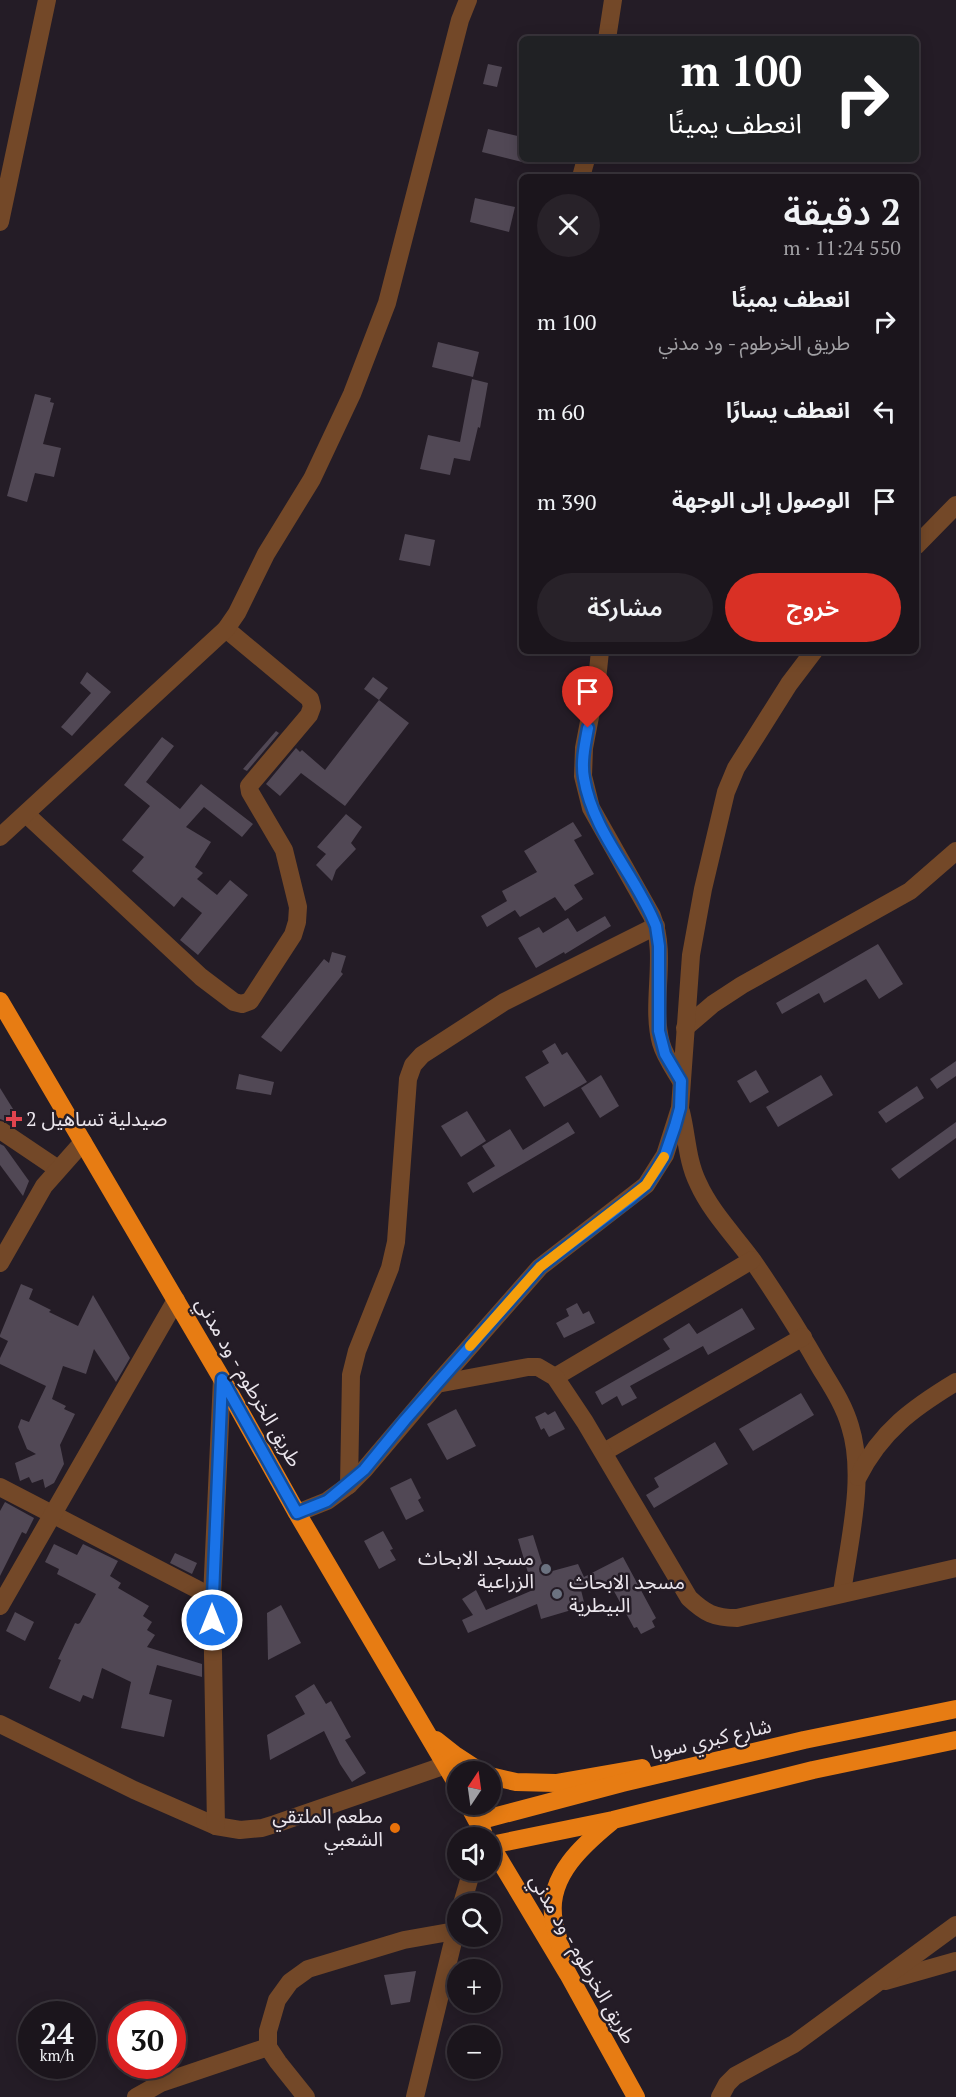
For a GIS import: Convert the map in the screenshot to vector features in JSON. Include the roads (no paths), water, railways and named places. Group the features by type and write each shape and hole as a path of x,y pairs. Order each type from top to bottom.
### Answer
{"highway":[{"name":"طريق الخرطوم - ود مدني","path":"0,1001 446,1765"},
{"name":"شارع كبري سوبا","path":"501,1829 566,1797 804,1740 894,1722 955,1716"},
{"path":"894,1722 901,1752"},
{"path":"424,1730 464,1761"},
{"path":"501,1834 613,1820 813,1770 956,1740"},
{"path":"501,1779 535,1784 572,1781 635,1768 677,1771"},
{"path":"568,1974 553,1913 557,1885 576,1854 613,1820"},
{"name":"طريق الخرطوم - ود مدني","path":"501,1861 568,1974 636,2097"}],"street":[{"path":"0,222 47,0"},
{"path":"0,837 225,629 237,613 266,554 312,479 352,394 399,265 460,20 468,0"},
{"path":"607,36 613,0"},
{"path":"919,543 956,505"},
{"path":"26,814 201,977 234,1002 242,1004 250,1001 293,935 298,907 284,850 250,792 249,786 309,715 312,707 310,699 225,629"},
{"path":"600,654 584,748 583,776 591,808 656,926 659,946 659,1031 665,1054 681,1081"},
{"path":"812,654 789,684 736,768 726,792 703,889 691,955 680,1108 690,1161 698,1184 803,1337 836,1395 850,1426 856,1460 856,1480 842,1593"},
{"path":"685,1028 713,1004 742,986 910,891 956,851"},
{"path":"349,1485 351,1374 357,1351 390,1268 396,1242 408,1079 413,1065 422,1054 504,1002 656,926"},
{"path":"297,1513 327,1501 349,1485 540,1267 646,1185 665,1155 680,1108"},
{"path":"0,1131 58,1169"},
{"path":"0,1263 44,1186 83,1142"},
{"path":"555,1377 752,1260"},
{"path":"0,1606 176,1300"},
{"path":"604,1452 803,1337"},
{"path":"437,1384 528,1367 538,1367 555,1377 604,1452 689,1598 702,1610 718,1618 737,1618 956,1568"},
{"path":"216,1826 212,1597 222,1379"},
{"path":"856,1480 876,1445 890,1430 923,1402 956,1382"},
{"path":"0,1487 212,1597"},
{"path":"0,1724 144,1795 216,1826 240,1830 262,1828 446,1765"},
{"path":"720,2097 727,2084 735,2076 794,2044 956,1925"},
{"path":"306,2097 268,2047 268,2031 277,2000 290,1982 308,1969 447,1928"},
{"path":"415,2097 451,1947"},
{"path":"875,1984 956,1961"},
{"path":"136,2097 161,2083 268,2047"}],"place":[{"name":"صيدلية تساهيل 2","path":"14,1119"},
{"name":"مسجد الابحاث الزراعية","path":"546,1569"},
{"name":"مسجد الابحاث البيطرية","path":"557,1594"},
{"name":"مطعم الملتقي الشعبي","path":"395,1828"}]}
